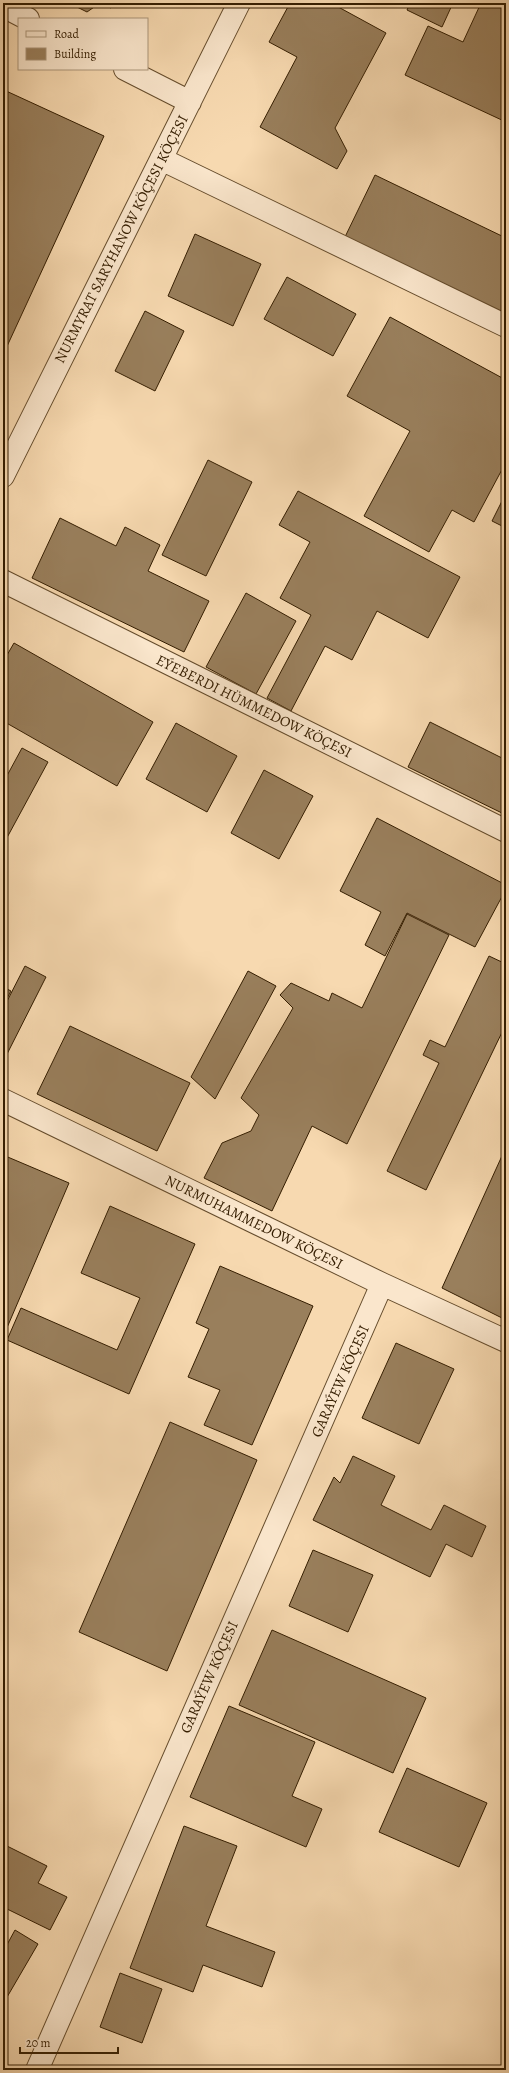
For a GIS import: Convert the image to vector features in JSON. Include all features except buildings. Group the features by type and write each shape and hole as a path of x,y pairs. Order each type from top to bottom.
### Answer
{"street":[{"name":"NURMYRAT SARYHANOW KÖÇESI KÖÇESI","path":"3,476 239,3"},
{"path":"3,6 26,18"},
{"path":"127,70 190,102"},
{"path":"161,159 506,326"},
{"name":"EÝEBERDI HÜMMEDOW KÖÇESI","path":"3,581 506,831"},
{"name":"NURMUHAMMEDOW KÖÇESI","path":"3,1100 382,1284 506,1341"},
{"name":"GARAÝEW KÖÇESI","path":"36,2070 382,1284"}]}
